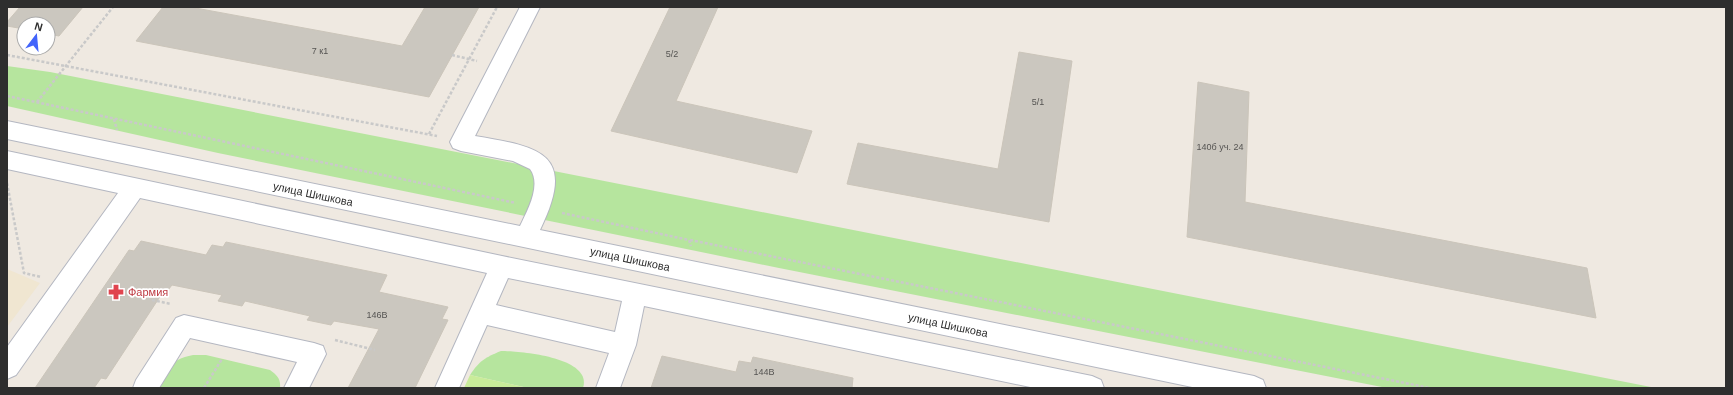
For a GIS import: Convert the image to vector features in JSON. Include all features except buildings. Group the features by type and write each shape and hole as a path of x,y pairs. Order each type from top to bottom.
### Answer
{"street":[{"path":"525,238 540,208 545,185 544,174 539,163 527,156 461,142 530,7"},
{"name":"улица Шишкова","path":"7,130 1254,388"},
{"path":"7,160 635,293 1048,383 1092,388"},
{"path":"7,367 135,187"},
{"path":"447,388 502,266"},
{"path":"608,388 624,345 635,293"},
{"path":"481,312 624,345"},
{"path":"144,388 184,326 314,354 296,388"}],"path":[{"path":"37,102 113,7"},
{"path":"429,134 497,7"},
{"path":"7,55 67,65 443,137"},
{"path":"452,55 483,62"},
{"path":"7,96 689,240 1430,388"},
{"path":"7,180 24,273 66,284"},
{"path":"689,240 700,274"},
{"path":"152,300 176,306"},
{"path":"333,344 336,339 375,350"}],"shaded area":[{"path":"7,269 40,283 7,327"}],"green space":[{"path":"7,66 50,72 1656,388 1387,388 779,268 218,153 7,106"},
{"path":"501,351 523,352 553,358 566,363 577,369 583,378 583,388 528,388 470,375 483,360"},
{"path":"193,355 206,355 270,370 278,378 280,388 151,388 164,371 173,363"},
{"path":"470,375 528,388 464,388"}],"place":[{"name":"Фармия","path":"116,292"}]}
